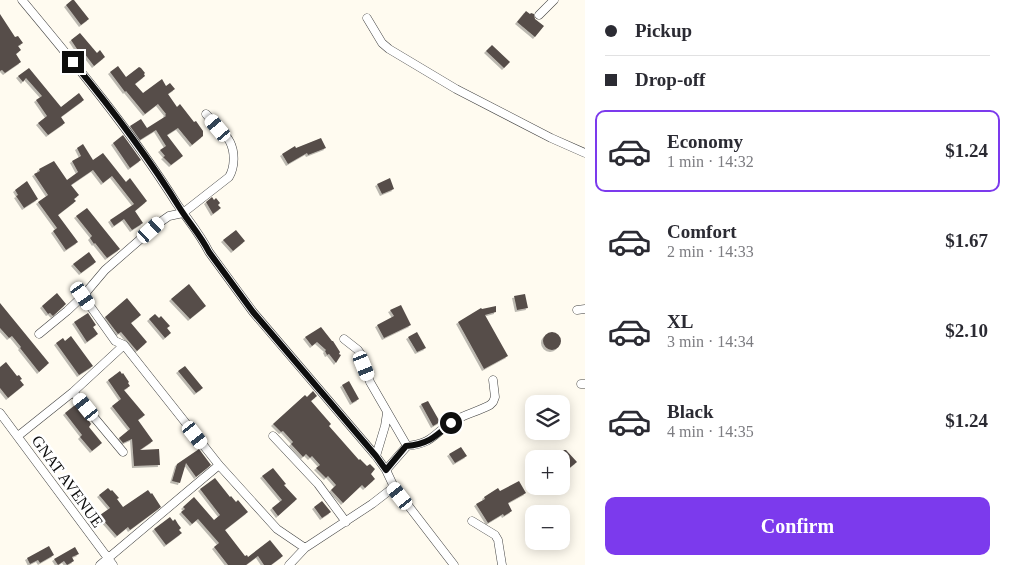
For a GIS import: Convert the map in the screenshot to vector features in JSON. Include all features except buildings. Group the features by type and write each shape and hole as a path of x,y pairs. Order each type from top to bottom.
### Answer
{"street":[{"path":"22,0 98,92 150,160 183,213 204,241 209,252 253,312 376,456 386,470 394,487 454,565"},
{"path":"539,15 554,0"},
{"path":"366,18 382,44 389,49 456,89 551,138 585,153"},
{"path":"38,334 83,296 105,270 159,223 169,216 183,213 229,177 233,171 234,160 230,142 206,114"},
{"path":"83,296 115,342 124,345 219,465 277,529 304,548"},
{"path":"344,339 358,350 362,356 370,382 406,446"},
{"path":"18,436 73,392 124,345"},
{"path":"386,470 406,446 425,443 435,438 451,423 490,405 493,402 494,396 493,380"},
{"path":"73,392 123,452"},
{"name":"GNAT AVENUE","path":"0,413 111,562"},
{"path":"376,456 387,413"},
{"path":"273,436 318,484 346,522"},
{"path":"100,565 111,562 219,465"},
{"path":"289,565 304,548 346,522 394,487"},
{"path":"472,521 495,535 498,540 502,565"}],"route":[{"path":"73,62 150,160 183,213 204,241 209,252 253,312 386,470 406,446 425,443 435,438 451,423"}]}
